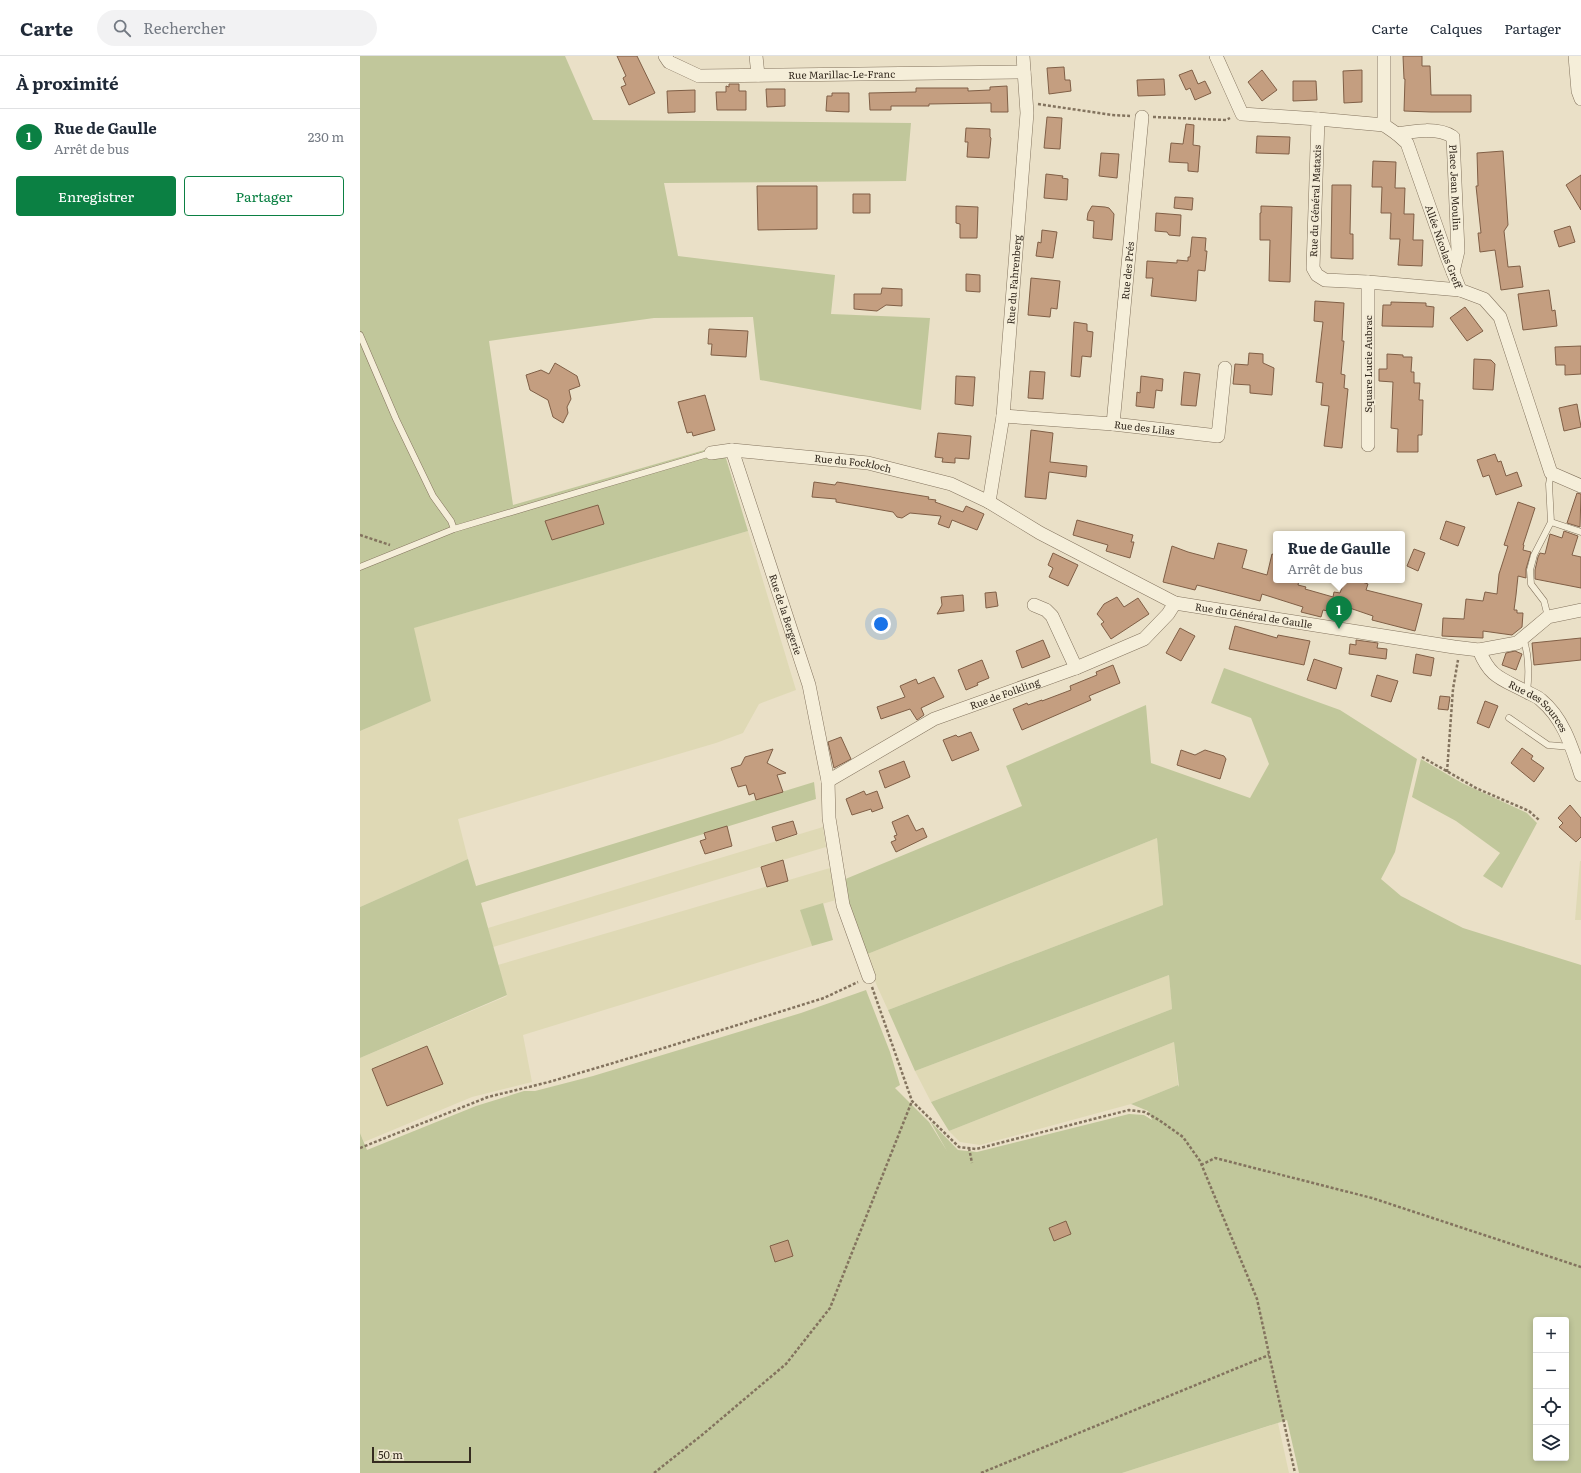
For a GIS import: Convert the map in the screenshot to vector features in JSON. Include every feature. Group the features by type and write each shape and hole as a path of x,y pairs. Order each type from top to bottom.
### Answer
{"street":[{"name":"Rue Marillac-Le-Franc","path":"665,56 669,62 699,76 1024,72"},
{"path":"756,56 758,75"},
{"name":"Rue du Fahrenberg","path":"989,502 1003,416 1027,113 1023,56"},
{"path":"1216,56 1242,114 1318,119"},
{"path":"1384,56 1384,125"},
{"path":"1575,56 1578,91 1581,99"},
{"name":"Rue des Prés","path":"1113,424 1142,117"},
{"name":"Allée Nicolas Greff","path":"1318,119 1384,125 1407,143 1460,290 1484,300 1500,317 1551,472"},
{"name":"Rue du Général Mataxis","path":"1318,119 1313,268 1317,275 1325,280 1460,290"},
{"name":"Place Jean Moulin","path":"1397,134 1431,131 1446,132 1453,137 1458,251 1453,272"},
{"name":"Square Lucie Aubrac","path":"1368,282 1368,445"},
{"name":"Rue des Lilas","path":"1003,416 1113,424 1218,436 1225,368"},
{"name":"Rue du Fockloch","path":"711,453 732,450 868,463 951,484 989,502"},
{"name":"Rue de la Bergerie","path":"732,450 809,685 828,781 829,818 843,905 869,977"},
{"path":"1551,472 1581,486"},
{"name":"Rue du Général de Gaulle","path":"989,502 1040,533 1175,603 1479,650 1518,643 1548,617 1581,610"},
{"name":"Rue de Folkling","path":"828,781 934,719 1076,668 1144,640 1168,614 1175,603"},
{"path":"1034,605 1046,610 1052,616 1076,668"},
{"name":"Rue des Sources","path":"1479,650 1484,663 1494,675 1541,699 1559,720 1568,736 1581,775"}],"lane":[{"path":"360,335 396,419 433,496 451,521 454,529"},
{"path":"360,567 454,529 711,453"},
{"path":"1548,617 1544,601 1531,584 1530,570 1534,555 1551,522 1549,484 1551,472"},
{"path":"1551,522 1581,532"},
{"path":"1523,638 1526,644 1529,679 1527,692"},
{"path":"1509,718 1548,745 1572,747"}],"path":[{"path":"360,535 404,549"},
{"path":"1447,773 1453,689 1458,661"},
{"path":"1422,757 1447,773 1476,788 1529,811 1539,820"},
{"path":"360,1148 488,1097 557,1080 816,1000 869,977 912,1101 959,1147 976,1149 1129,1110 1144,1112 1159,1120 1183,1137 1201,1165 1257,1299 1294,1473"},
{"path":"654,1473 702,1435 786,1364 830,1308 912,1101"},
{"path":"970,1148 972,1163"},
{"path":"1201,1165 1215,1158 1372,1198 1581,1267"},
{"path":"981,1473 1269,1355"}],"shaded area":[{"path":"748,531 796,690 759,704 743,733 716,743 458,819 468,859 360,907 360,731 430,701 413,628"},
{"path":"823,827 826,847 493,947 488,928"},
{"path":"1157,838 1163,905 888,1010 865,955"},
{"path":"1580,861 1581,920 1575,920"},
{"path":"830,868 836,900 801,910 812,946 523,1035 532,1082 472,1097 364,1142 360,1133 360,1058 507,996 498,965"},
{"path":"1169,975 1172,1009 931,1102 915,1071"},
{"path":"1174,1042 1178,1085 1131,1104 980,1145 960,1142 949,1131"},
{"path":"1278,1423 1289,1473 1122,1473"}],"green space":[{"path":"360,56 565,56 593,120 911,123 906,181 664,183 678,256 835,275 831,314 930,318 921,410 760,380 753,317 654,318 489,341 513,505 722,445 748,531 414,628 431,701 360,731"},
{"path":"1224,668 1340,710 1417,759 1395,852 1381,879 1401,896 1463,928 1581,965 1581,1473 1299,1473 1287,1420 1122,1473 360,1473 360,1133 367,1150 476,1106 524,1091 535,1091 593,1076 801,1013 866,990 890,1052 900,1085 895,1088 929,1122 947,1151 930,1121 958,1150 977,1152 1129,1114 1144,1115 1152,1120 1148,1111 1131,1104 1178,1085 1179,1087 1174,1042 949,1131 931,1102 1172,1009 1169,975 915,1071 888,1010 1163,905 1157,838 865,955 847,904 843,880 1022,806 1006,766 1146,705 1151,763 1250,798 1269,764 1251,718 1211,703"},
{"path":"1421,759 1462,783 1527,813 1537,823 1502,888 1483,876 1500,853 1456,821 1412,797"},
{"path":"814,782 816,799 481,903 507,995 360,1058 360,907 468,859 476,886"},
{"path":"823,903 833,940 812,946 800,910"}],"building":[{"path":"617,56 637,56 655,93 629,105 621,87 626,85 623,78 626,76"},
{"path":"1403,56 1422,56 1422,66 1430,66 1431,95 1471,95 1471,112 1404,111 1405,79"},
{"path":"1064,67 1065,80 1070,80 1071,91 1049,94 1047,68"},
{"path":"1192,70 1198,84 1205,81 1211,93 1195,100 1190,88 1186,90 1179,75"},
{"path":"1262,70 1277,90 1262,101 1248,82"},
{"path":"1362,70 1362,102 1344,103 1343,71"},
{"path":"1164,79 1165,95 1138,96 1137,80"},
{"path":"1293,81 1316,81 1317,100 1293,101"},
{"path":"729,84 739,84 739,91 746,91 746,110 717,110 716,92 726,92 726,86 729,87"},
{"path":"1007,86 1008,112 991,112 991,103 891,106 891,110 870,110 869,93 916,92 916,88 968,88 968,91 990,90 990,87"},
{"path":"766,89 785,89 785,106 767,107"},
{"path":"695,90 695,112 668,113 667,91"},
{"path":"832,93 849,93 849,112 826,111 827,96 832,96"},
{"path":"1047,117 1062,118 1060,149 1044,148"},
{"path":"1186,124 1194,125 1193,145 1200,146 1198,172 1188,171 1188,163 1169,162 1171,143 1183,144"},
{"path":"966,128 990,129 991,138 989,158 967,157 968,142 965,142"},
{"path":"1257,136 1290,137 1289,154 1256,153"},
{"path":"1503,151 1508,225 1504,231 1508,267 1520,266 1523,287 1501,290 1495,250 1480,252 1478,233 1481,233 1476,186 1478,186 1477,153"},
{"path":"1101,153 1119,154 1117,178 1099,176"},
{"path":"1373,161 1396,162 1395,188 1405,188 1404,214 1414,214 1413,240 1423,240 1422,266 1398,265 1400,239 1390,239 1391,213 1381,213 1382,187 1372,187"},
{"path":"1046,174 1063,176 1062,178 1068,179 1067,200 1044,198"},
{"path":"1581,175 1581,210 1566,185"},
{"path":"1332,185 1351,185 1350,234 1353,234 1353,259 1331,258"},
{"path":"757,186 817,186 817,229 758,230"},
{"path":"853,194 870,194 870,213 853,213"},
{"path":"1175,197 1193,198 1192,210 1174,208"},
{"path":"956,206 978,207 977,238 960,238 960,224 956,223"},
{"path":"1092,206 1109,208 1114,214 1112,240 1093,238 1094,221 1087,220 1088,213"},
{"path":"1261,206 1292,207 1290,282 1269,281 1270,240 1260,240"},
{"path":"1156,213 1181,215 1180,236 1169,235 1167,232 1155,231"},
{"path":"1570,226 1575,242 1559,247 1554,231"},
{"path":"1042,230 1057,232 1053,258 1036,256 1038,242 1041,243"},
{"path":"1192,237 1206,238 1205,251 1207,251 1205,271 1198,270 1196,301 1151,296 1153,278 1146,278 1147,261 1177,263 1177,260 1188,261 1188,257 1190,257"},
{"path":"966,274 980,275 980,292 966,291"},
{"path":"1031,278 1060,281 1057,309 1051,308 1050,317 1028,315"},
{"path":"882,288 902,289 902,306 886,305 877,311 854,309 854,294 881,294"},
{"path":"1549,290 1552,311 1555,310 1557,326 1523,330 1518,294"},
{"path":"1315,301 1344,303 1342,341 1344,341 1341,374 1345,375 1344,388 1348,389 1342,448 1324,446 1329,406 1321,405 1323,383 1316,382 1323,322 1314,321"},
{"path":"1391,302 1426,303 1426,306 1434,307 1433,327 1382,326 1383,305 1391,305"},
{"path":"1465,307 1483,331 1467,341 1450,318"},
{"path":"1074,322 1087,324 1087,331 1093,332 1091,357 1082,356 1080,377 1071,376"},
{"path":"709,329 748,331 746,357 711,355 712,344 708,344"},
{"path":"1581,346 1581,374 1565,375 1565,365 1556,365 1555,347"},
{"path":"1249,353 1263,354 1263,363 1274,368 1272,395 1250,393 1250,385 1233,384 1235,364 1248,365"},
{"path":"1387,354 1412,357 1411,372 1414,372 1414,383 1420,383 1419,400 1423,400 1422,435 1418,435 1418,452 1397,452 1398,429 1391,428 1393,382 1379,381 1379,369 1387,369"},
{"path":"1474,359 1491,360 1495,364 1493,390 1473,389"},
{"path":"555,363 577,376 580,386 569,390 571,399 567,407 568,413 563,423 553,417 548,400 530,390 526,375 541,370 549,374"},
{"path":"1030,371 1045,372 1043,399 1028,398"},
{"path":"1184,372 1200,374 1196,406 1181,405"},
{"path":"956,376 975,377 973,406 955,404"},
{"path":"1141,376 1163,379 1162,391 1156,390 1154,408 1136,406 1137,392 1140,393"},
{"path":"705,395 715,430 693,436 692,432 687,433 678,402"},
{"path":"1577,404 1581,427 1564,431 1559,408"},
{"path":"1031,430 1053,433 1050,462 1087,466 1086,477 1049,472 1046,499 1025,497"},
{"path":"938,433 971,436 969,459 955,458 955,463 942,462 943,458 935,457"},
{"path":"1495,454 1498,462 1501,461 1506,476 1517,472 1522,486 1496,495 1489,475 1483,477 1477,460"},
{"path":"814,482 835,485 837,482 929,497 928,499 936,500 935,502 963,512 966,506 984,514 977,530 952,520 949,528 938,524 941,516 910,513 902,518 897,517 893,512 836,502 836,499 812,497"},
{"path":"1577,493 1581,494 1580,527 1567,523"},
{"path":"1518,502 1535,508 1523,545 1523,550 1531,552 1526,569 1526,578 1518,576 1514,610 1517,610 1517,613 1523,613 1522,627 1512,635 1483,631 1483,638 1442,636 1443,618 1464,619 1466,599 1483,601 1485,592 1497,594 1499,574 1508,546 1504,545"},
{"path":"598,505 604,524 552,540 545,521"},
{"path":"1077,520 1133,535 1131,542 1134,542 1130,558 1106,551 1108,545 1073,535"},
{"path":"1446,521 1465,527 1458,546 1440,539"},
{"path":"1564,531 1578,536 1572,555 1581,557 1581,588 1535,579 1535,570 1538,557 1540,553 1545,554 1550,534 1562,538"},
{"path":"1218,543 1247,550 1242,568 1267,575 1273,554 1273,583 1298,583 1298,585 1306,587 1305,589 1333,597 1334,592 1340,593 1344,583 1368,584 1366,590 1422,604 1415,631 1372,620 1373,616 1335,603 1333,612 1323,610 1321,617 1301,612 1303,607 1262,594 1260,601 1197,585 1195,590 1163,582 1172,546 1214,559"},
{"path":"1414,549 1425,553 1418,571 1407,566"},
{"path":"1053,553 1078,565 1068,586 1049,577 1053,568 1048,565"},
{"path":"996,592 998,606 986,608 985,593"},
{"path":"963,595 964,611 937,614 942,605 941,597"},
{"path":"1117,597 1124,607 1138,598 1149,614 1111,639 1101,624 1104,622 1097,614 1104,604"},
{"path":"1235,626 1277,638 1278,635 1310,641 1304,665 1229,649"},
{"path":"1180,628 1195,636 1181,661 1166,653"},
{"path":"1581,638 1581,660 1534,665 1532,643"},
{"path":"1043,640 1050,657 1022,668 1016,651"},
{"path":"1356,640 1378,643 1377,648 1387,649 1386,659 1349,654 1350,644 1356,645"},
{"path":"1515,651 1522,654 1516,670 1502,665 1506,653"},
{"path":"1416,654 1434,658 1431,676 1413,673"},
{"path":"1314,659 1342,668 1336,689 1307,680"},
{"path":"982,660 989,678 966,690 958,670"},
{"path":"1113,665 1120,683 1089,696 1091,700 1022,730 1013,709 1027,703 1028,705 1042,701 1071,690 1070,686 1097,675 1096,672"},
{"path":"1377,675 1398,681 1391,702 1371,696"},
{"path":"934,677 944,697 921,708 924,715 917,720 910,709 881,719 877,707 905,697 900,686 916,679 918,684"},
{"path":"1440,696 1450,697 1448,710 1438,709"},
{"path":"1485,701 1498,706 1489,728 1477,723"},
{"path":"971,732 979,750 952,761 943,740 956,735 958,737"},
{"path":"841,737 851,759 834,768 828,742"},
{"path":"1522,748 1533,756 1531,759 1544,768 1534,782 1511,763"},
{"path":"773,749 767,763 786,773 777,775 783,792 756,800 754,793 749,795 746,785 738,787 731,768 741,765 745,757"},
{"path":"1181,750 1195,755 1205,750 1224,756 1226,759 1220,779 1177,765"},
{"path":"904,761 910,777 885,788 879,771"},
{"path":"864,791 866,795 877,791 883,808 872,812 871,809 852,815 846,799"},
{"path":"1570,805 1581,818 1581,837 1576,842 1559,827 1563,823 1558,818"},
{"path":"908,815 916,831 923,828 927,837 896,852 891,842 896,840 894,836 897,835 892,822"},
{"path":"793,821 797,834 776,841 772,827"},
{"path":"727,826 732,846 705,854 700,841 706,839 704,833"},
{"path":"783,860 788,881 767,887 761,867"},
{"path":"427,1046 443,1084 387,1106 372,1069"},
{"path":"1066,1221 1071,1234 1054,1241 1049,1228"},
{"path":"788,1240 793,1256 775,1262 770,1246"}],"place":[{"name":"Rue de Gaulle","path":"1339,629"}]}
